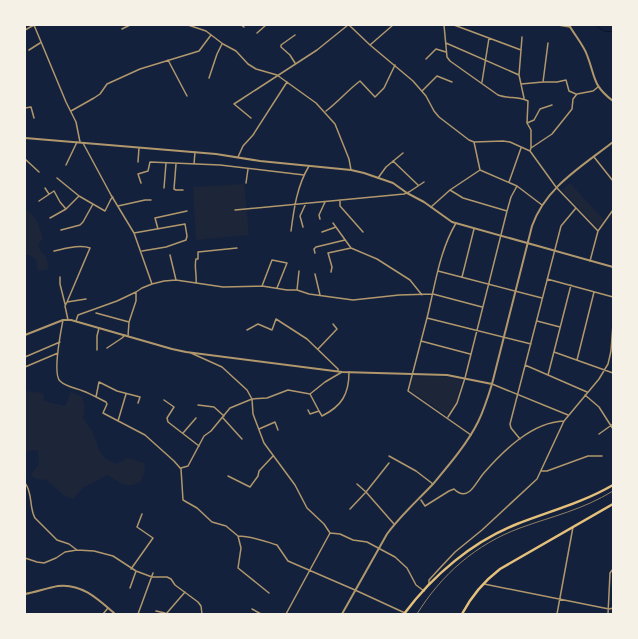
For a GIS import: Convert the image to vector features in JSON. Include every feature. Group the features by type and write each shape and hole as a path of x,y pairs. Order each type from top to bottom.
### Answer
{"main road":[{"path":"404,614 427,587 457,559 493,535 519,523 575,504 601,493 613,485"},
{"path":"463,614 470,599 482,584 500,569 613,504"}],"street":[{"path":"25,30 34,25 40,43 76,122 80,142 134,233 142,251 152,284"},
{"path":"122,28 130,25"},
{"path":"188,25 206,31 222,44 236,51 252,67 277,75 311,99 325,112 338,129 351,170"},
{"path":"257,33 266,25"},
{"path":"251,118 234,104 317,50 349,25 370,45 413,81 422,91 439,117 469,140 474,142 503,141 521,147 530,152 556,187 598,231"},
{"path":"370,45 393,25"},
{"path":"444,25 446,52 450,62 498,95 505,98 524,98 528,100 527,123 530,130 530,152"},
{"path":"454,25 521,50"},
{"path":"558,25 569,26 587,54 598,87 603,94 613,101"},
{"path":"71,111 100,94 107,84 140,69 199,51 211,35"},
{"path":"295,35 281,45 281,47 290,55 295,63"},
{"path":"522,37 519,75 524,98"},
{"path":"481,83 489,38"},
{"path":"445,42 484,61 519,75"},
{"path":"30,50 40,43"},
{"path":"543,82 548,43"},
{"path":"209,78 222,44"},
{"path":"426,59 436,49 446,52"},
{"path":"168,60 187,96"},
{"path":"325,112 341,100 360,80 375,97 384,88 395,65"},
{"path":"422,91 437,76 452,82"},
{"path":"521,84 566,80 569,91 577,94 593,91 598,87"},
{"path":"238,157 243,146 253,135 287,82"},
{"path":"531,148 552,134 572,109 573,99 577,94"},
{"path":"527,123 534,120 540,109 552,105"},
{"path":"25,108 31,107 34,118"},
{"path":"25,115 25,121"},
{"path":"25,138 195,152 238,157 260,162 351,170 393,183 407,193 424,202 445,218 456,223 500,237 613,267"},
{"path":"66,165 80,142"},
{"path":"474,142 480,170"},
{"path":"342,614 394,524 433,484 471,435 485,406 492,384 527,244 534,222 542,205 556,187 613,142"},
{"path":"509,182 521,147"},
{"path":"138,162 139,148"},
{"path":"194,164 195,152"},
{"path":"378,178 393,161 403,153"},
{"path":"594,157 613,181"},
{"path":"25,159 39,172"},
{"path":"393,161 418,185"},
{"path":"141,183 138,174 148,171 150,162 194,164 304,175"},
{"path":"164,188 166,162"},
{"path":"176,163 174,189 183,190"},
{"path":"291,231 297,196 304,175 309,166"},
{"path":"246,183 248,169"},
{"path":"480,170 517,186 542,205"},
{"path":"431,207 450,190 480,170"},
{"path":"57,178 79,196 104,211 113,197"},
{"path":"235,210 407,193 424,182"},
{"path":"448,417 457,403 507,211 511,197 517,186"},
{"path":"45,188 49,194"},
{"path":"450,190 463,198 507,211"},
{"path":"39,201 54,191 66,209"},
{"path":"50,218 66,209 79,196"},
{"path":"118,206 151,200"},
{"path":"340,200 340,206 363,232"},
{"path":"320,219 319,215 325,202"},
{"path":"303,227 300,216 306,203"},
{"path":"62,230 80,225 93,204"},
{"path":"520,439 511,428 510,424 561,226 576,208"},
{"path":"590,261 598,231 613,210"},
{"path":"158,229 155,218 187,211"},
{"path":"333,223 351,248 377,259 410,280 422,295"},
{"path":"456,223 448,238 438,271 408,391 448,417 471,435"},
{"path":"134,233 185,224 187,238 182,242 166,247 142,251"},
{"path":"322,232 336,227"},
{"path":"462,277 474,229"},
{"path":"314,253 316,247 346,240"},
{"path":"54,251 87,246 90,248 65,306"},
{"path":"196,283 197,272 195,262 196,259 198,259 198,252 237,248"},
{"path":"331,272 332,267 328,253 351,248"},
{"path":"170,255 176,280"},
{"path":"262,286 272,260 287,263 277,288"},
{"path":"297,290 299,271"},
{"path":"438,271 542,298"},
{"path":"315,274 320,295"},
{"path":"60,277 60,284 68,320"},
{"path":"547,279 613,297"},
{"path":"76,321 78,315 117,301 142,288 164,281 176,280 223,287 262,286 358,300 399,295 433,294 482,307"},
{"path":"548,375 571,286"},
{"path":"107,348 126,336 136,301 136,292"},
{"path":"577,360 594,292"},
{"path":"67,302 86,298"},
{"path":"96,313 129,322"},
{"path":"427,318 531,344"},
{"path":"247,330 258,324 272,330 276,319 307,339 338,369 338,371"},
{"path":"63,320 56,362 59,381 106,402 107,404 103,413 145,435 174,461 180,469 183,500 196,508 212,522 226,526 238,536 241,548 238,568 269,593"},
{"path":"25,335 63,320 76,321 186,352 342,372 412,373 447,375 464,378 492,384 568,414"},
{"path":"536,321 560,327"},
{"path":"318,349 337,329 333,324"},
{"path":"427,587 430,580 455,552 508,507 537,479 568,414 604,370 609,358 613,324"},
{"path":"98,350 97,336 99,328"},
{"path":"421,341 470,354"},
{"path":"25,357 60,342"},
{"path":"186,352 222,367 247,390 252,400 253,414 264,443 296,485 308,508 324,524 330,533"},
{"path":"554,352 613,373"},
{"path":"25,367 58,353"},
{"path":"525,365 587,392"},
{"path":"180,469 188,466 204,436 224,417 230,408 288,390 310,394 325,382 342,372"},
{"path":"310,394 322,416 337,407 349,386 350,372"},
{"path":"96,397 99,382 117,391 140,397 138,402"},
{"path":"118,421 126,393"},
{"path":"585,395 599,407 612,425 613,430"},
{"path":"164,400 174,407 166,420 199,446"},
{"path":"198,405 214,408 224,417 242,439"},
{"path":"308,410 310,414 319,411"},
{"path":"183,433 196,418"},
{"path":"421,500 425,506 454,489 459,494 463,495 470,492 476,481 513,443 543,425 552,422 564,421"},
{"path":"258,429 275,422 278,430"},
{"path":"599,434 612,425"},
{"path":"228,476 250,487 258,476 259,471 273,456"},
{"path":"389,456 416,470 433,484"},
{"path":"541,471 548,471 588,456 602,456"},
{"path":"350,509 366,492 389,463"},
{"path":"25,483 32,503 33,514 36,518 57,540 69,544 77,550"},
{"path":"357,484 394,524"},
{"path":"131,569 153,538 137,527 142,514"},
{"path":"556,614 573,527"},
{"path":"330,533 340,534 354,540 367,542 401,561 407,568 416,585 424,591"},
{"path":"286,614 330,533"},
{"path":"238,536 250,536 259,540 277,544 288,561 355,590 404,614"},
{"path":"25,558 37,562 44,562 56,558 65,552 77,550 94,551 113,556 136,572 152,577 167,577 198,602 201,606 202,614"},
{"path":"608,614 610,573 613,569"},
{"path":"130,588 136,572"},
{"path":"138,614 153,573"},
{"path":"482,584 608,609 613,608"},
{"path":"25,594 60,586 72,587 84,590 115,614"},
{"path":"156,611 166,614 185,592"},
{"path":"103,614 108,608"},
{"path":"252,609 261,614"}],"shaded area":[{"path":"570,183 604,220 599,228 597,228 562,190"},
{"path":"244,184 249,235 196,240 193,187"},
{"path":"25,208 36,219 43,238 38,245 41,252 46,256 49,269 38,271 36,260 30,255 25,255"},
{"path":"413,377 447,377 462,380 456,402 448,415 411,391 410,389"},
{"path":"25,391 43,393 44,401 65,406 71,392 81,396 84,406 83,418 92,431 100,452 106,459 117,464 127,458 144,463 145,471 140,482 127,485 107,475 83,488 73,499 63,495 47,480 36,479 30,475 39,464 38,450 25,451"}],"waterway":[{"path":"595,25 604,31 613,32"}],"railway":[{"path":"417,614 437,586 461,562 474,552 504,535 579,508 613,491"}]}
